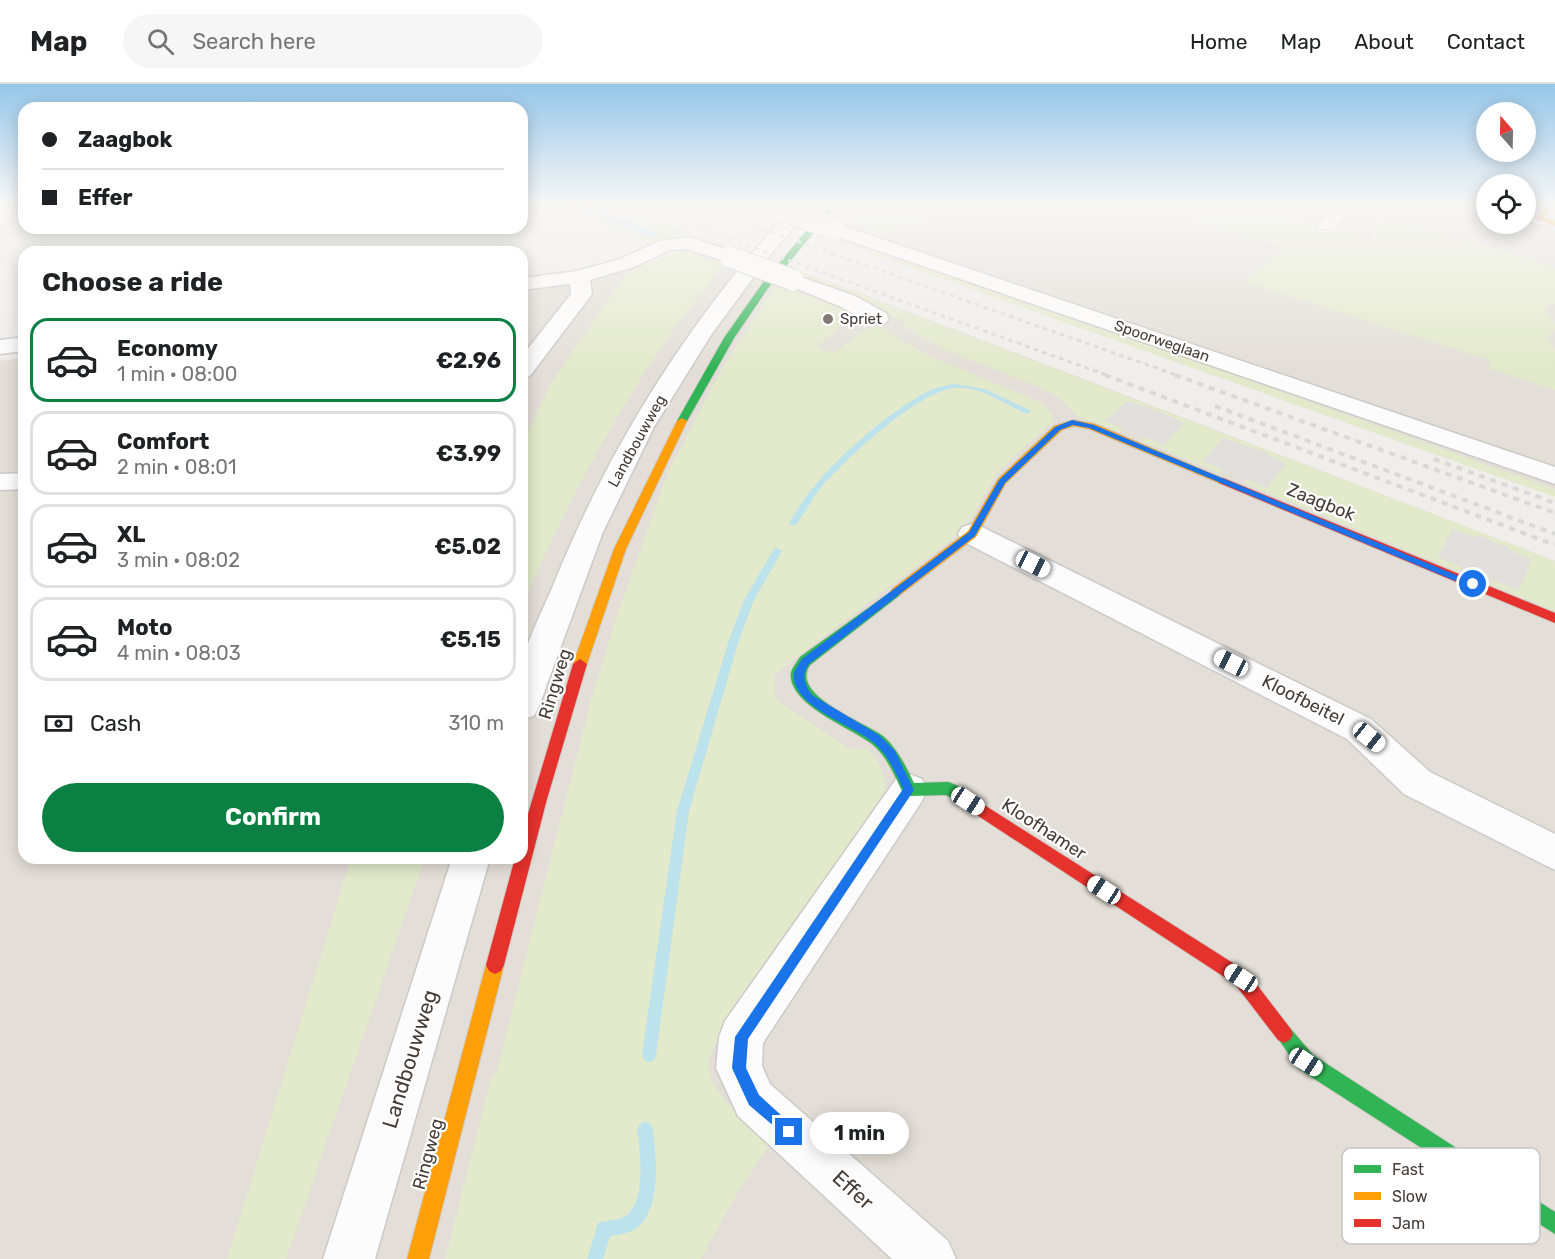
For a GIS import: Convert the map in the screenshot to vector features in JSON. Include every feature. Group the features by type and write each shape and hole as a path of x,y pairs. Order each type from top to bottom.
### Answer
{"street":[{"path":"528,283 579,277 634,260"},
{"path":"738,260 847,301 878,318"},
{"name":"Landbouwweg","path":"528,691 590,532 641,427 701,333 756,260"},
{"name":"Ringweg","path":"528,841 590,634 620,549 676,431 729,338 765,286 787,260"},
{"name":"Spoorweglaan","path":"924,260 1555,476"},
{"path":"528,363 582,294 579,277"},
{"path":"0,347 18,345"},
{"name":"Zaagbok","path":"972,534 1002,481 1058,428 1072,423 1100,430 1555,618"},
{"path":"0,483 18,482"},
{"path":"909,790 891,754 875,738 808,698 800,686 798,673 805,661 972,534"},
{"name":"Kloofbeitel","path":"972,534 1359,729 1379,745 1400,771 1417,783 1555,853"},
{"name":"Kloofhamer","path":"909,790 948,788 1241,978 1306,1062 1438,1148"},
{"name":"Effer","path":"909,790 741,1037 739,1068 754,1100 930,1259"},
{"name":"Landbouwweg","path":"349,1259 469,864"},
{"name":"Ringweg","path":"418,1259 522,864"},
{"name":"Kloofhamer","path":"1540,1214 1555,1224"}],"shaded area":[{"path":"671,260 768,260 842,286 1555,561 1555,1259 0,1259 0,361 18,358 18,864 528,864 528,283"},
{"path":"896,260 1555,260 1555,491"},
{"path":"1127,401 1146,406 1184,423 1164,445 1105,421"},
{"path":"1223,438 1268,453 1267,456 1286,464 1267,488 1203,461"},
{"path":"1453,529 1476,538 1478,535 1531,560 1519,590 1438,557"}],"green space":[{"path":"656,260 713,260 724,264 674,329 610,429 555,533 528,592 528,431 550,385 629,272"},
{"path":"888,260 909,260 1555,489 1555,497"},
{"path":"1270,260 1530,260 1555,268 1555,304 1549,304 1545,311 1555,323 1555,330 1547,337 1555,350 1555,390 1488,368 1490,360 1245,282"},
{"path":"800,271 1555,561 1555,611 1490,584 1493,580 1519,590 1531,560 1506,550 1507,547 1478,536 1438,557 1462,567 1460,572 1244,483 1247,479 1267,487 1286,463 1242,446 1203,461 1223,469 1220,473 1141,441 1145,437 1164,445 1184,423 1144,407 1106,421 1123,429 1119,432 1075,415 1063,401 1045,390 941,348 907,328 899,318 873,310 796,276"},
{"path":"778,282 843,306 845,314 842,325 817,347 834,353 862,331 878,326 928,355 1042,403 1051,412 1054,420 997,472 972,517 953,538 775,674 775,699 850,749 868,749 873,754 882,773 886,800 714,1046 709,1066 712,1082 725,1101 770,1144 734,1199 701,1259 445,1259 492,1074 496,1074 591,700 615,621 668,472 722,369"},
{"path":"349,864 423,864 286,1259 227,1259"}],"waterway":[{"path":"793,523 816,489 860,445 901,412 939,390 954,386 973,388 992,394 1027,411"},
{"path":"649,1055 683,811 734,640 749,600 777,551"},
{"path":"595,1259 604,1229 631,1222 643,1204 648,1179 645,1129"}],"railway":[{"path":"788,260 1109,376"},
{"path":"850,260 1179,376"},
{"path":"1105,375 1555,545"},
{"path":"1175,375 1555,513"},
{"path":"1215,406 1555,534"},
{"path":"1434,459 1555,503"}],"traffic: fast":[{"path":"682,421 729,338 765,286 787,260"},
{"path":"896,592 805,661 798,673 799,683 816,703 877,740 896,763 909,790 948,788 959,795"},
{"path":"1284,1034 1306,1062 1438,1148"},
{"path":"1540,1214 1555,1224"}],"traffic: slow":[{"path":"580,664 620,549 682,421"},
{"path":"896,592 972,534 1002,481 1058,428 1073,423 1091,426 1223,481"},
{"path":"418,1259 495,965"}],"traffic: jam":[{"path":"1223,481 1555,618"},
{"path":"528,840 580,664"},
{"path":"959,795 1241,978 1284,1034"},
{"path":"495,965 522,864"}],"place":[{"name":"Spriet","path":"828,319"}],"route":[{"path":"789,1132 754,1100 739,1068 741,1037 909,790 891,754 875,738 808,698 800,686 798,673 805,661 972,534 1002,481 1058,428 1072,423 1091,426 1473,584"}]}
